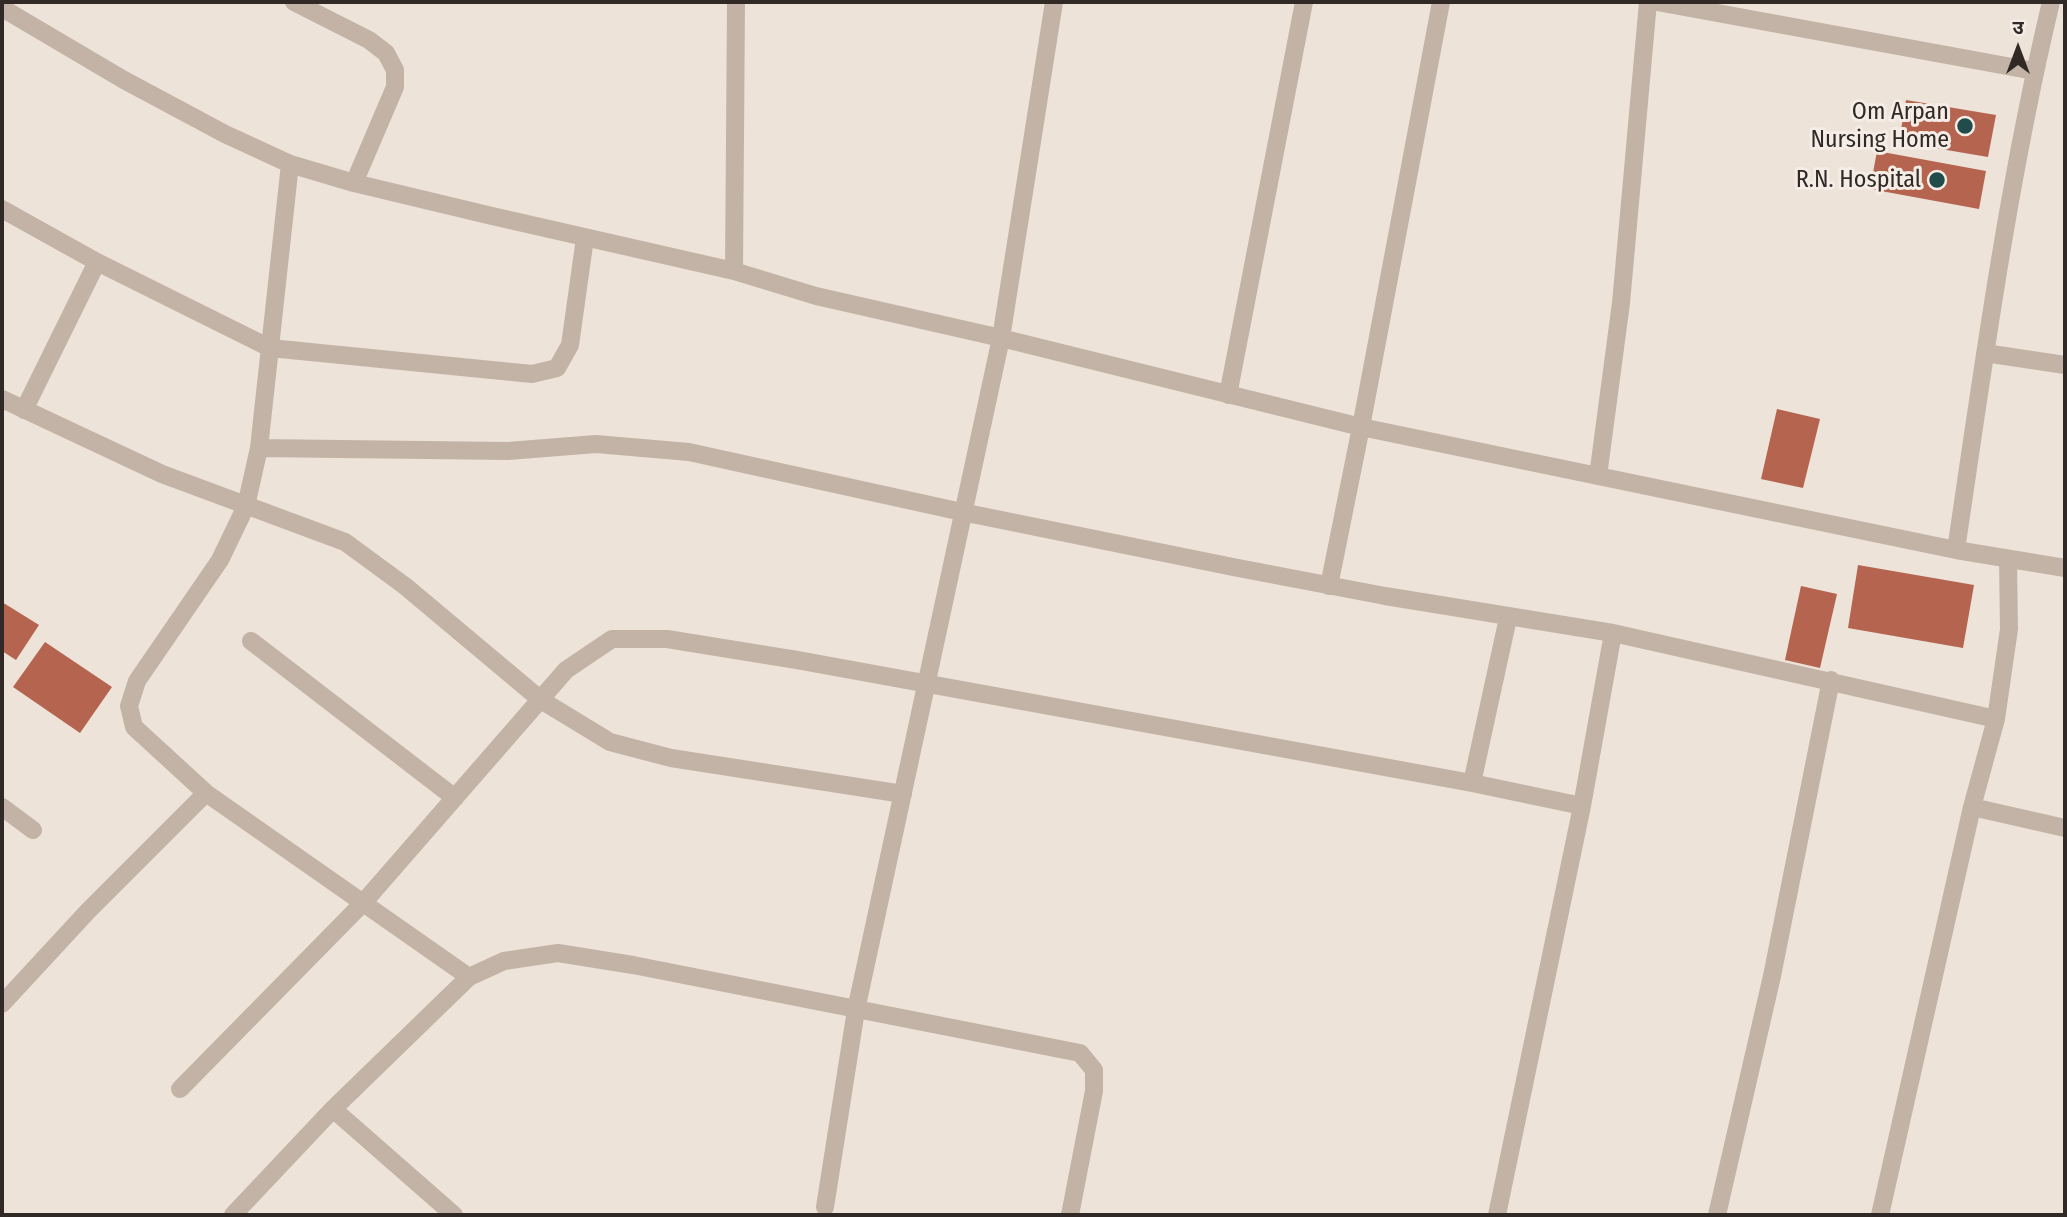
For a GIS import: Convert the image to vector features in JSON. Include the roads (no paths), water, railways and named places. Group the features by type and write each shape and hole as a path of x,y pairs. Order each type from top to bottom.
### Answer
{"street":[{"path":"293,2 369,40 386,53 395,70 395,87 354,183"},
{"path":"734,271 736,2"},
{"path":"825,1207 856,1010 1001,338 1054,2"},
{"path":"1228,395 1304,2"},
{"path":"1329,586 1441,2"},
{"path":"1598,476 1621,303 1648,2"},
{"path":"1657,2 2035,71"},
{"path":"1956,550 1985,353 2035,71 2051,2"},
{"path":"2,8 124,80 225,134 289,164 354,183 734,271 816,296 1361,426 1956,550 2065,568"},
{"path":"289,164 259,449 246,506 220,560 137,681 130,706 134,727 206,793 470,977"},
{"path":"2,209 97,262 270,348 532,374 557,368 570,345 586,238"},
{"path":"24,410 97,262"},
{"path":"1985,353 2065,365"},
{"path":"2,399 162,474 345,542 405,586 541,699 610,742 659,755 903,794"},
{"path":"259,449 508,451 596,444 689,452 962,512 1329,586 1507,618 1613,633 1996,719"},
{"path":"1880,1215 1972,807 1996,719 2009,629 2008,559"},
{"path":"1472,783 1507,618"},
{"path":"1497,1215 1582,806 1613,633"},
{"path":"180,1089 363,903 566,670 612,639 667,639 1472,783 1582,806"},
{"path":"251,641 455,798"},
{"path":"1717,1215 1772,976 1831,680"},
{"path":"2,1004 88,911 206,793"},
{"path":"2,807 33,830"},
{"path":"1972,807 2065,828"},
{"path":"233,1215 333,1109 470,977 504,961 558,953 633,965 1080,1054 1094,1070 1094,1091 1070,1215"},
{"path":"333,1109 454,1215"}],"place":[{"name":"Om Arpan Nursing Home","path":"1965,126"},
{"name":"R.N. Hospital","path":"1937,180"}]}
